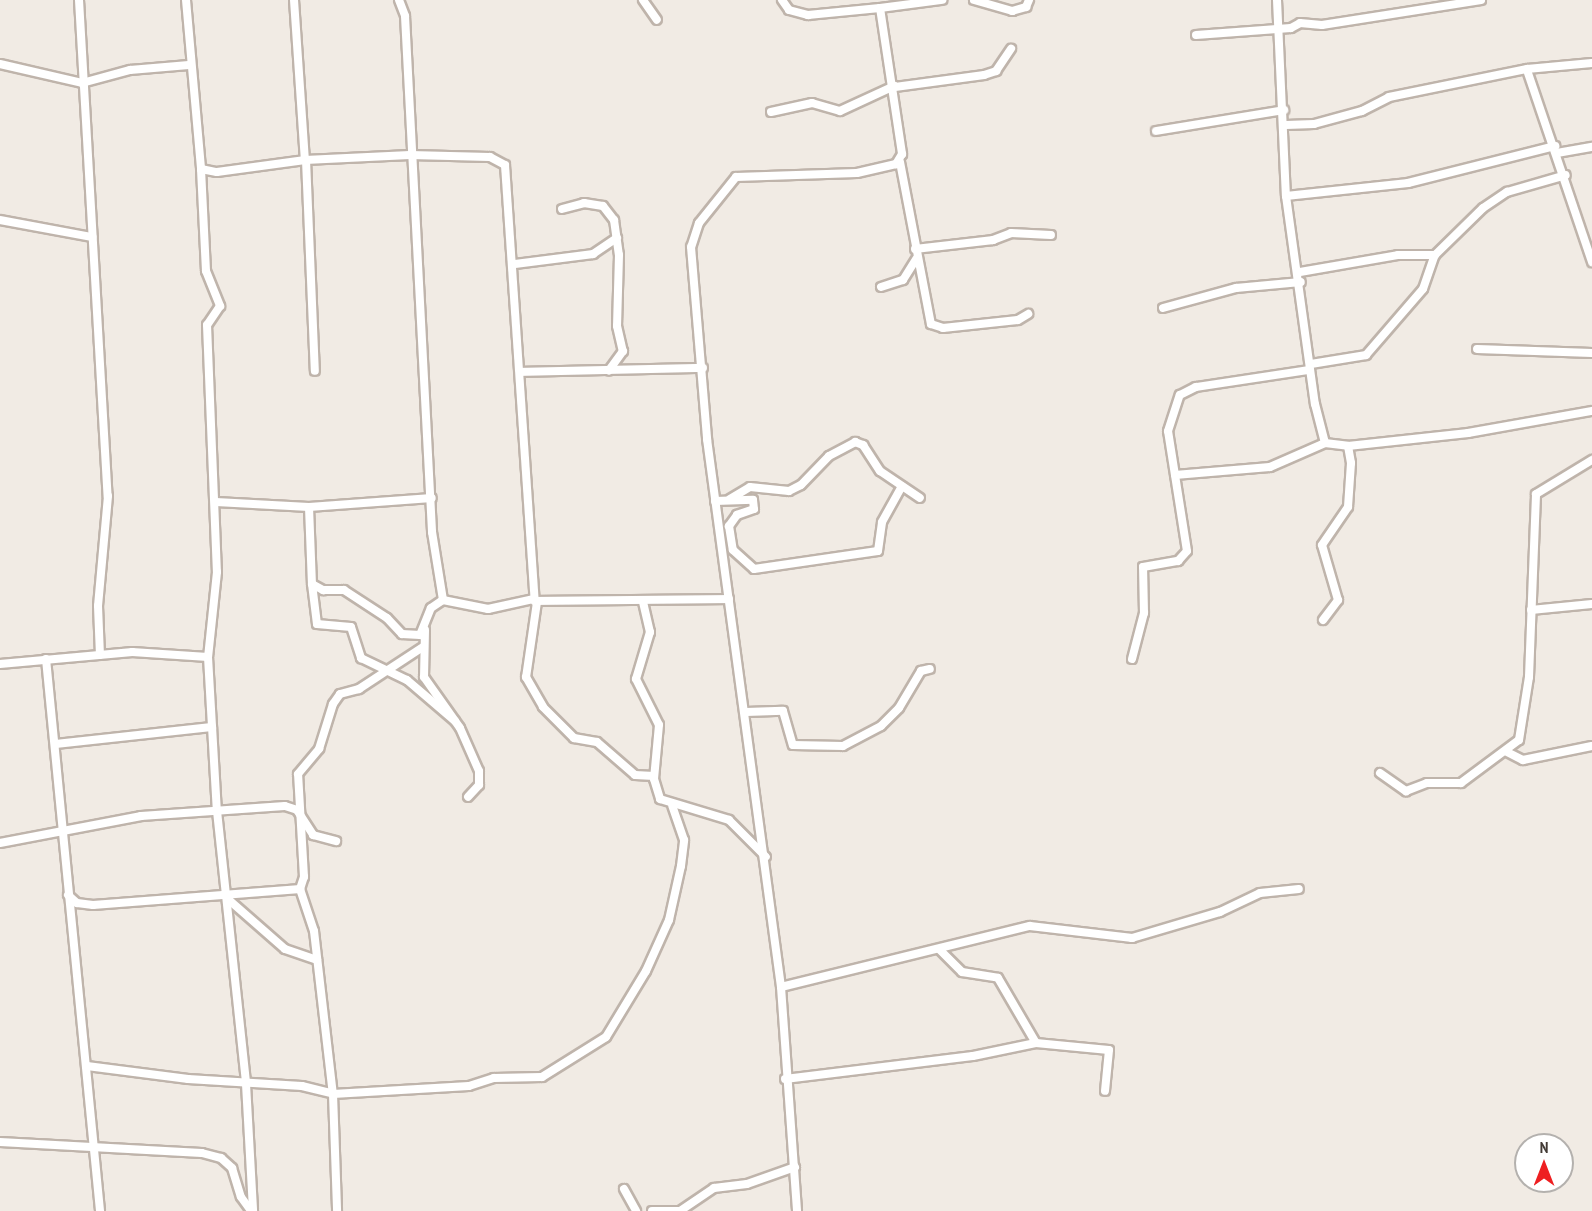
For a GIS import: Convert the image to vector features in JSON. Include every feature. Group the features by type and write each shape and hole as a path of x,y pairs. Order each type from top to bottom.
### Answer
{"street":[{"path":"79,0 82,83 108,496 98,606 100,654"},
{"path":"186,0 189,65 201,169 206,271 220,306 207,325 216,502 217,572 208,657 217,811 228,897 246,1084 252,1211"},
{"path":"294,0 305,160 315,371"},
{"path":"399,0 405,16 410,154 432,498 432,532 443,600"},
{"path":"643,0 657,20"},
{"path":"782,0 789,10 808,15 877,5 942,0"},
{"path":"974,0 1012,11 1026,7 1029,0"},
{"path":"1277,0 1286,125 1286,196 1300,272 1310,367 1325,443"},
{"path":"1196,35 1278,26 1322,26 1481,0"},
{"path":"877,5 895,86 900,162 916,259 931,324 953,327 1018,320 1028,314"},
{"path":"771,112 812,103 840,111 895,86 984,75 996,71 1011,49"},
{"path":"1286,125 1314,123 1362,111 1389,98 1527,70 1592,63"},
{"path":"0,64 82,83 130,70 189,65"},
{"path":"1527,70 1588,230 1592,262"},
{"path":"1156,131 1284,110"},
{"path":"1286,196 1408,183 1556,150 1592,147"},
{"path":"201,169 217,172 305,160 410,154 490,157 505,165 515,264 535,600 526,678 543,707 574,738 597,741 635,775 654,776"},
{"path":"797,1211 795,1167 785,1078 781,987 747,712 715,501 691,248 699,223 730,182 743,174 830,176 900,162"},
{"path":"1132,659 1144,613 1143,567 1178,561 1187,551 1169,421 1184,391 1366,355 1423,289 1435,255 1483,208 1507,192 1566,175"},
{"path":"562,209 584,203 603,206 611,211 617,238 614,280 623,351 609,370"},
{"path":"0,220 92,237"},
{"path":"915,249 1011,233 1051,234"},
{"path":"515,264 593,254 617,238"},
{"path":"1300,272 1398,255 1435,255"},
{"path":"881,287 903,280 916,259"},
{"path":"1163,308 1236,288 1301,282"},
{"path":"1477,349 1592,353"},
{"path":"520,372 703,368"},
{"path":"1175,476 1270,467 1325,443 1348,446 1468,433 1592,411"},
{"path":"729,500 750,487 789,491 801,485 829,456 855,442 863,445 880,471 920,498"},
{"path":"1323,620 1338,600 1322,545 1348,507 1348,446"},
{"path":"1380,773 1406,791 1427,783 1461,783 1507,752 1519,740 1525,722 1536,494 1592,460"},
{"path":"715,501 753,500 754,509 737,515 729,526 733,550 754,569 878,551 882,522 902,486"},
{"path":"216,502 309,507 432,498"},
{"path":"309,507 312,584 317,624 351,627 356,652 388,670 454,721"},
{"path":"312,584 323,590 344,590 376,610 402,634 412,637 425,630"},
{"path":"468,797 478,785 479,771 454,721 424,677 423,647 431,608 443,600 488,609 535,600 643,602 729,598"},
{"path":"643,602 650,632 636,678 659,725 654,776 660,799 672,806 729,820 766,857"},
{"path":"1531,610 1592,604"},
{"path":"337,1211 333,1094 314,931 300,889 304,877 297,810 298,774 319,749 333,704 340,694 359,689 423,647"},
{"path":"0,664 100,654 208,657"},
{"path":"46,659 100,1211"},
{"path":"747,712 783,711 793,745 843,746 881,726 899,708 921,671 930,669"},
{"path":"55,744 212,727"},
{"path":"1507,752 1523,760 1592,746"},
{"path":"0,843 141,816 285,806 297,810 313,835 336,842"},
{"path":"87,1066 246,1084 302,1086 333,1094 534,1079 606,1037 641,980 671,912 684,840 672,806"},
{"path":"68,896 77,903 93,905 228,897 300,889"},
{"path":"781,987 940,950 1030,926 1132,938 1220,912 1260,893 1299,889"},
{"path":"228,897 285,949 317,960"},
{"path":"940,950 962,972 998,978 1036,1043"},
{"path":"785,1078 973,1056 1036,1043 1109,1050 1106,1091"},
{"path":"0,1142 158,1149 221,1158 232,1168 241,1197 252,1211"},
{"path":"652,1211 679,1211 714,1188 747,1184 795,1167"},
{"path":"624,1189 636,1211"}]}
